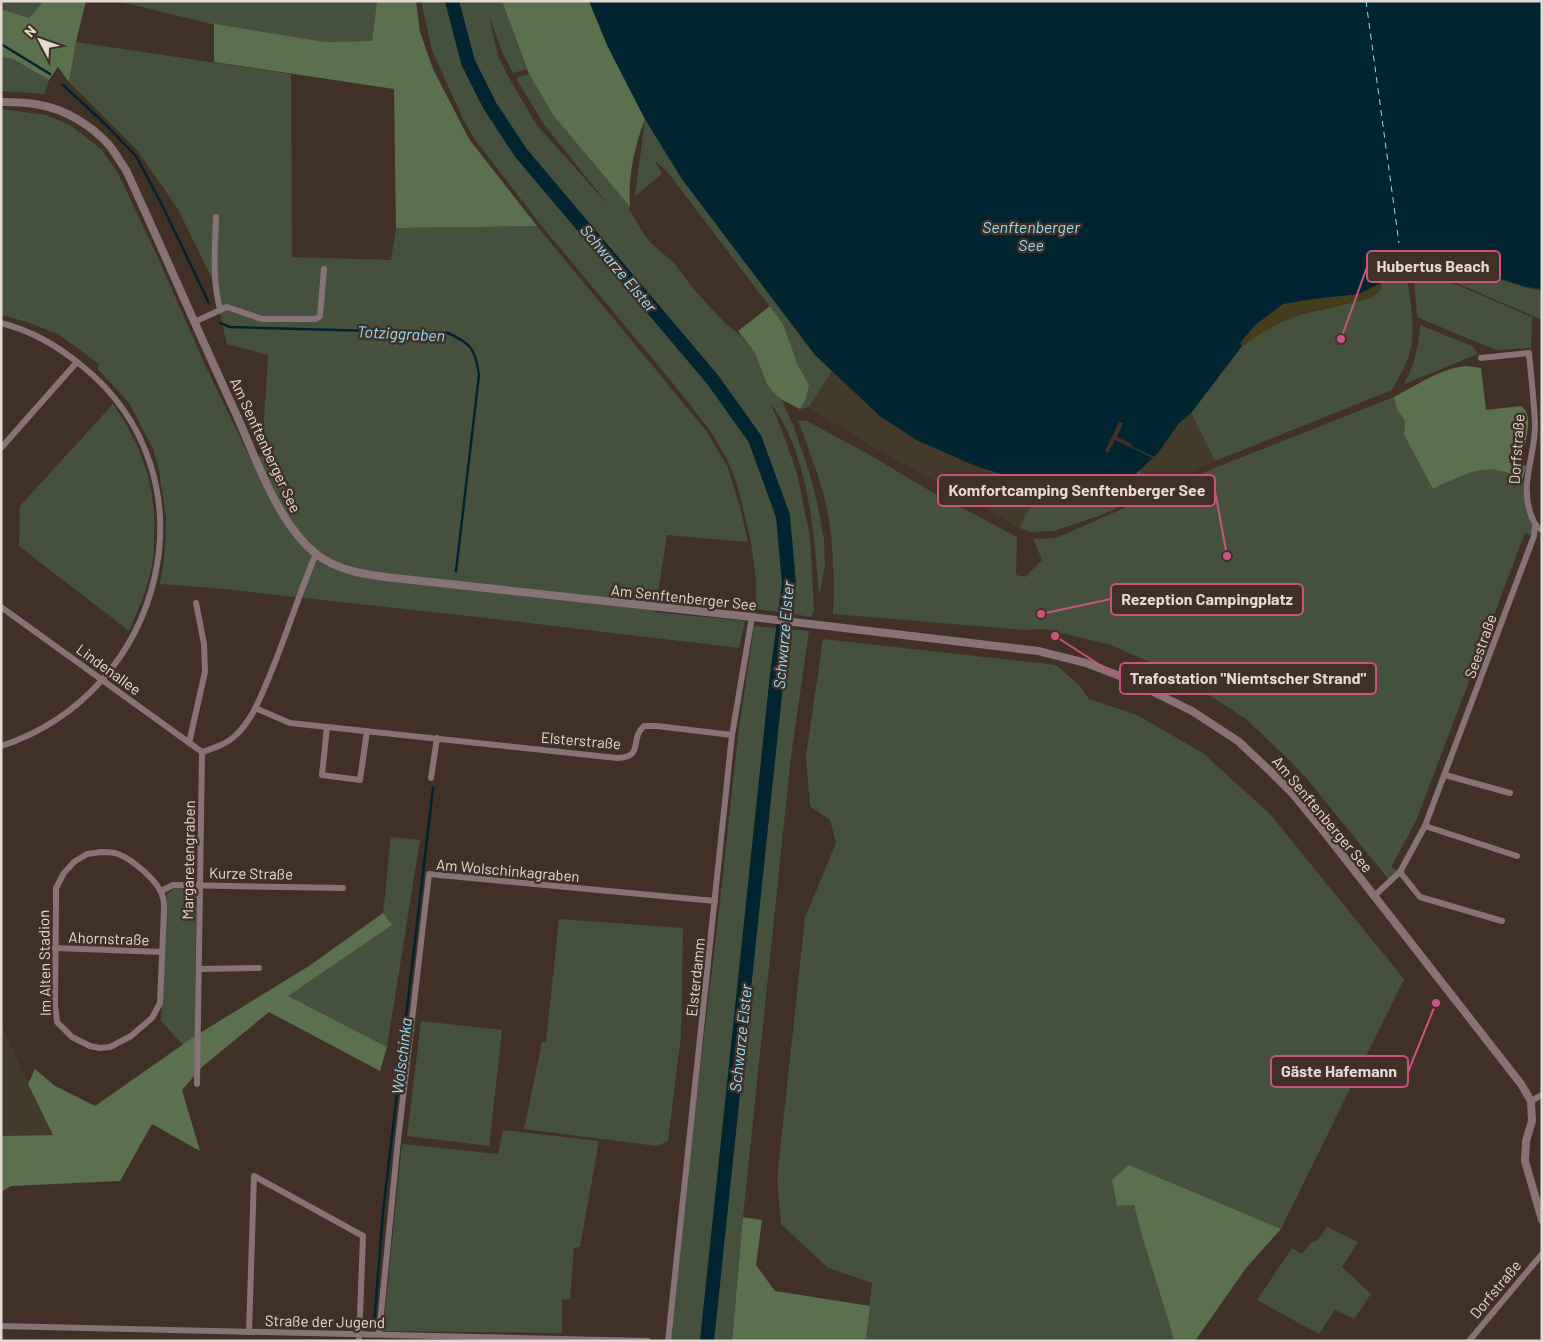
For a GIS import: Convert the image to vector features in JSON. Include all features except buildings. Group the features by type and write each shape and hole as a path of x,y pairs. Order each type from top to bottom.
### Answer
{"street":[{"name":"Am Senftenberger See","path":"1,102 40,105 63,112 80,121 108,144 126,170 286,520 300,539 316,554 341,567 364,574 1038,651 1086,663 1125,678 1192,711 1238,741 1293,794 1509,1069 1531,1101"},
{"path":"216,217 215,272 220,309"},
{"path":"194,322 227,307 262,319 316,319 320,316 324,269"},
{"path":"1,323 48,341 93,374 108,390 123,410 146,453 158,498 159,515 158,551 149,598 133,636 103,680 79,703 54,722 27,736 1,746"},
{"name":"Dorfstraße","path":"1482,358 1529,353 1535,424 1526,485 1527,504 1535,526"},
{"path":"1,448 77,362"},
{"path":"1535,526 1542,530"},
{"name":"Seestraße","path":"1374,896 1400,872 1425,826 1534,536 1535,526"},
{"path":"202,752 221,746 236,736 248,721 275,663 316,554"},
{"path":"189,743 205,672 204,644 196,603"},
{"name":"Lindenallee","path":"1,607 202,752"},
{"name":"Elsterdamm","path":"668,1341 732,735 752,618"},
{"name":"Elsterstraße","path":"255,708 290,723 617,758 625,758 631,755 635,750 638,734 644,726 732,735"},
{"path":"327,727 322,775 360,780 367,731"},
{"path":"431,778 437,738"},
{"name":"Margaretengraben","path":"198,1084 202,752"},
{"path":"1445,775 1510,793"},
{"path":"1425,826 1517,856"},
{"name":"Im Alten Stadion","path":"117,853 148,875 161,891 164,898 164,910 160,1004 152,1018 132,1036 110,1047 100,1048 90,1046 72,1037 57,1022 55,1004 55,948 56,888 64,873 74,862 87,854 117,853"},
{"path":"1400,872 1420,897 1502,921"},
{"name":"Am Wolschinkagraben","path":"379,1334 398,1140 429,874 715,901"},
{"name":"Kurze Straße","path":"161,891 173,885 343,888"},
{"name":"Ahornstraße","path":"55,948 162,952"},
{"path":"199,969 259,968"},
{"path":"1542,1095 1531,1101 1532,1121 1526,1140 1524,1161 1542,1220"},
{"path":"249,1332 254,1176 363,1236 359,1338"},
{"name":"Dorfstraße","path":"1469,1341 1542,1254"},
{"name":"Straße der Jugend","path":"1,1326 249,1332 359,1338 379,1334 648,1341"}],"shaded area":[{"path":"832,371 881,417 917,440 973,465 1039,486 1020,528 873,447 809,407"},
{"path":"1191,413 1215,461 1152,491 1139,471 1158,453 1179,423"},
{"path":"1,1027 3,1027 28,1084 54,1135 1,1136"}],"green space":[{"path":"1,1 44,1 29,18 1,9"},
{"path":"44,1 86,1 69,82 58,67 49,80 13,59 1,57 1,9 29,18"},
{"path":"117,1 377,1 372,41 325,42 220,26"},
{"path":"377,1 416,1 420,32 433,69 469,139 537,226 396,228 394,89 214,62 214,24 325,42 372,41"},
{"path":"421,1 502,1 527,69 513,73 503,54 489,16 498,56 536,124 610,207 543,123 516,78 529,74 553,115 630,207 629,209 651,243 675,264 696,292 725,323 741,336 755,353 774,393 782,400 793,425 817,501 824,540 825,567 819,595 812,520 801,469 783,423 770,402 797,473 810,537 814,610 812,617 756,609 756,581 751,542 737,484 728,461 711,432 672,382 540,224 473,137 432,50"},
{"path":"502,1 589,1 608,47 645,119 633,162 630,184 630,207 553,115 529,74"},
{"path":"76,42 291,74 292,257 391,260 396,228 537,226 708,433 728,468 748,542 667,535 655,612 745,621 739,648 478,617 214,588 160,584 165,551 166,517 159,470 153,449 129,403 98,369 99,364 58,334 27,322 1,315 1,109 46,115 70,125 101,149 118,173 206,367 252,462 262,455 268,355 227,344 211,277 178,209 137,150 69,82"},
{"path":"1,57 13,59 49,80 45,94 1,91"},
{"path":"645,119 682,179 815,355 832,371 809,407 800,409 806,399 809,385 798,365 783,324 666,170 655,161 662,174 635,196"},
{"path":"1423,255 1542,291 1542,320 1410,263 1416,256"},
{"path":"1406,265 1409,271 1407,277 1412,316 1411,346 1407,360 1392,390 1215,461 1191,413 1242,346 1279,323 1299,315 1367,299 1378,293 1382,283 1397,274"},
{"path":"1413,266 1532,317 1531,348 1496,350 1419,318 1417,316"},
{"path":"770,306 783,324 798,365 809,385 806,399 800,409 782,400 774,393 767,384 755,353 738,331"},
{"path":"1420,325 1472,346 1478,354 1404,384 1415,356"},
{"path":"1467,366 1481,368 1486,410 1521,406 1527,414 1528,424 1525,446 1512,444 1509,463 1526,466 1522,482 1500,471 1489,470 1478,471 1455,478 1433,489 1404,435 1405,421 1397,410 1394,397 1420,382 1448,370"},
{"path":"1394,397 1397,410 1405,421 1404,435 1433,489 1471,472 1481,470 1501,470 1511,474 1526,486 1534,518 1534,536 1525,533 1416,821 1391,867 1400,872 1390,881 1307,779 1246,719 1154,664 1111,645 1045,629 1025,630 833,614 833,555 830,525 824,496 798,420 807,421 925,488 1017,537 1016,575 1025,577 1042,560 1033,538 1056,538 1217,467"},
{"path":"113,404 140,451 146,468 153,501 154,550 152,565 145,593 129,631 19,546 20,506"},
{"path":"1139,471 1152,491 1104,514 1054,531 1030,532 1020,528 1039,486 1118,489"},
{"path":"754,626 809,631 791,756 732,1341 668,1341 738,736"},
{"path":"823,639 1056,665 1079,685 1089,699 1137,715 1203,753 1270,814 1404,979 1281,1229 1129,1166 1134,1205 1174,1341 862,1341 866,1338 872,1283 828,1268 781,1224 777,1179 805,918 836,843 830,820 810,806 806,756"},
{"path":"391,837 420,840 387,1047 287,996 391,925 383,913"},
{"path":"174,889 193,889 196,891 195,1036 183,1045 161,1021 167,894"},
{"path":"383,913 392,925 288,996 387,1047 380,1071 269,1012 202,1067 182,1090 200,1151 152,1124 120,1181 11,1186 1,1192 1,1136 53,1135 28,1084 35,1069 55,1086 95,1106 195,1036 309,966"},
{"path":"559,919 683,928 681,1035 668,1141 657,1146 524,1129 542,1042 546,1042"},
{"path":"421,1021 502,1030 489,1146 407,1136"},
{"path":"503,1130 599,1141 580,1247 574,1248 570,1299 562,1300 562,1333 383,1331 402,1144 498,1154"},
{"path":"1129,1165 1281,1229 1246,1268 1195,1341 1174,1341 1134,1205 1117,1206 1112,1180"},
{"path":"743,1217 762,1220 756,1265 775,1291 870,1306 866,1338 862,1341 732,1341"},
{"path":"1327,1227 1358,1242 1342,1267 1371,1294 1354,1319 1335,1310 1319,1334 1257,1300 1292,1248 1302,1254 1311,1243 1318,1240"}],"sand":[{"path":"1382,283 1376,295 1370,298 1298,315 1283,321 1242,346 1240,343 1255,325 1283,304 1359,294"}],"water":[{"name":"Senftenberger See","path":"589,1 1542,1 1542,289 1527,287 1423,254 1416,255 1397,274 1359,294 1283,304 1255,325 1240,343 1242,346 1191,413 1179,423 1158,453 1119,489 1039,486 973,465 917,440 881,417 815,355 682,179 645,119 608,47"}],"pier":[{"path":"1119,422 1123,423 1117,437 1157,458 1155,459 1115,440 1108,452 1105,451"}],"waterway":[{"name":"Schwarze Elster","path":"452,1 468,62 490,106 521,153 713,380 755,439 783,516 789,584 777,675 707,1341"},
{"name":"Totziggraben","path":"1,44 50,74"},
{"name":"Totziggraben","path":"63,85 136,156 209,303"},
{"name":"Totziggraben","path":"220,323 230,327 448,333 471,348 476,359 479,375 456,571"},
{"name":"Wolschinka","path":"374,1325 383,1212 433,788"}],"ferry route":[{"path":"1366,1 1399,243"}],"place":[{"name":"Hubertus Beach","path":"1341,339"},
{"name":"Komfortcamping Senftenberger See","path":"1227,556"},
{"name":"Rezeption Campingplatz","path":"1041,614"},
{"name":"Trafostation \"Niemtscher Strand\"","path":"1055,636"},
{"name":"Gäste Hafemann","path":"1436,1003"}]}
